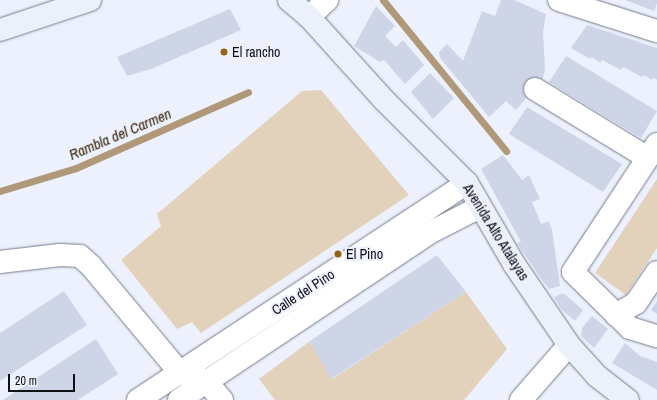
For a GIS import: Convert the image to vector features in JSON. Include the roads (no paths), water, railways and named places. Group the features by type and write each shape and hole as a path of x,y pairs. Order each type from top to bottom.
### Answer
{"main road":[{"path":"0,30 90,0"},
{"name":"Avenida Alto Atalayas","path":"289,0 309,17 384,100 467,183 480,207 568,345 597,376 628,400"}],"street":[{"path":"309,17 327,0"},
{"path":"559,0 657,31"},
{"path":"535,89 653,151 573,272 630,328 657,336"},
{"name":"Calle del Pino","path":"138,400 467,183"},
{"name":"Calle del Pino","path":"182,399 206,381 431,232 480,207"},
{"path":"0,262 60,255 80,256 91,266 180,373 206,381 222,400"},
{"path":"616,314 636,303 657,272"},
{"path":"521,400 568,345"},
{"path":"180,373 182,399"}],"waterway":[{"path":"383,0 506,151"},
{"name":"Rambla del Carmen","path":"0,191 76,168 248,92"}],"place":[{"name":"El rancho","path":"224,52"},
{"name":"El Pino","path":"338,254"}]}
